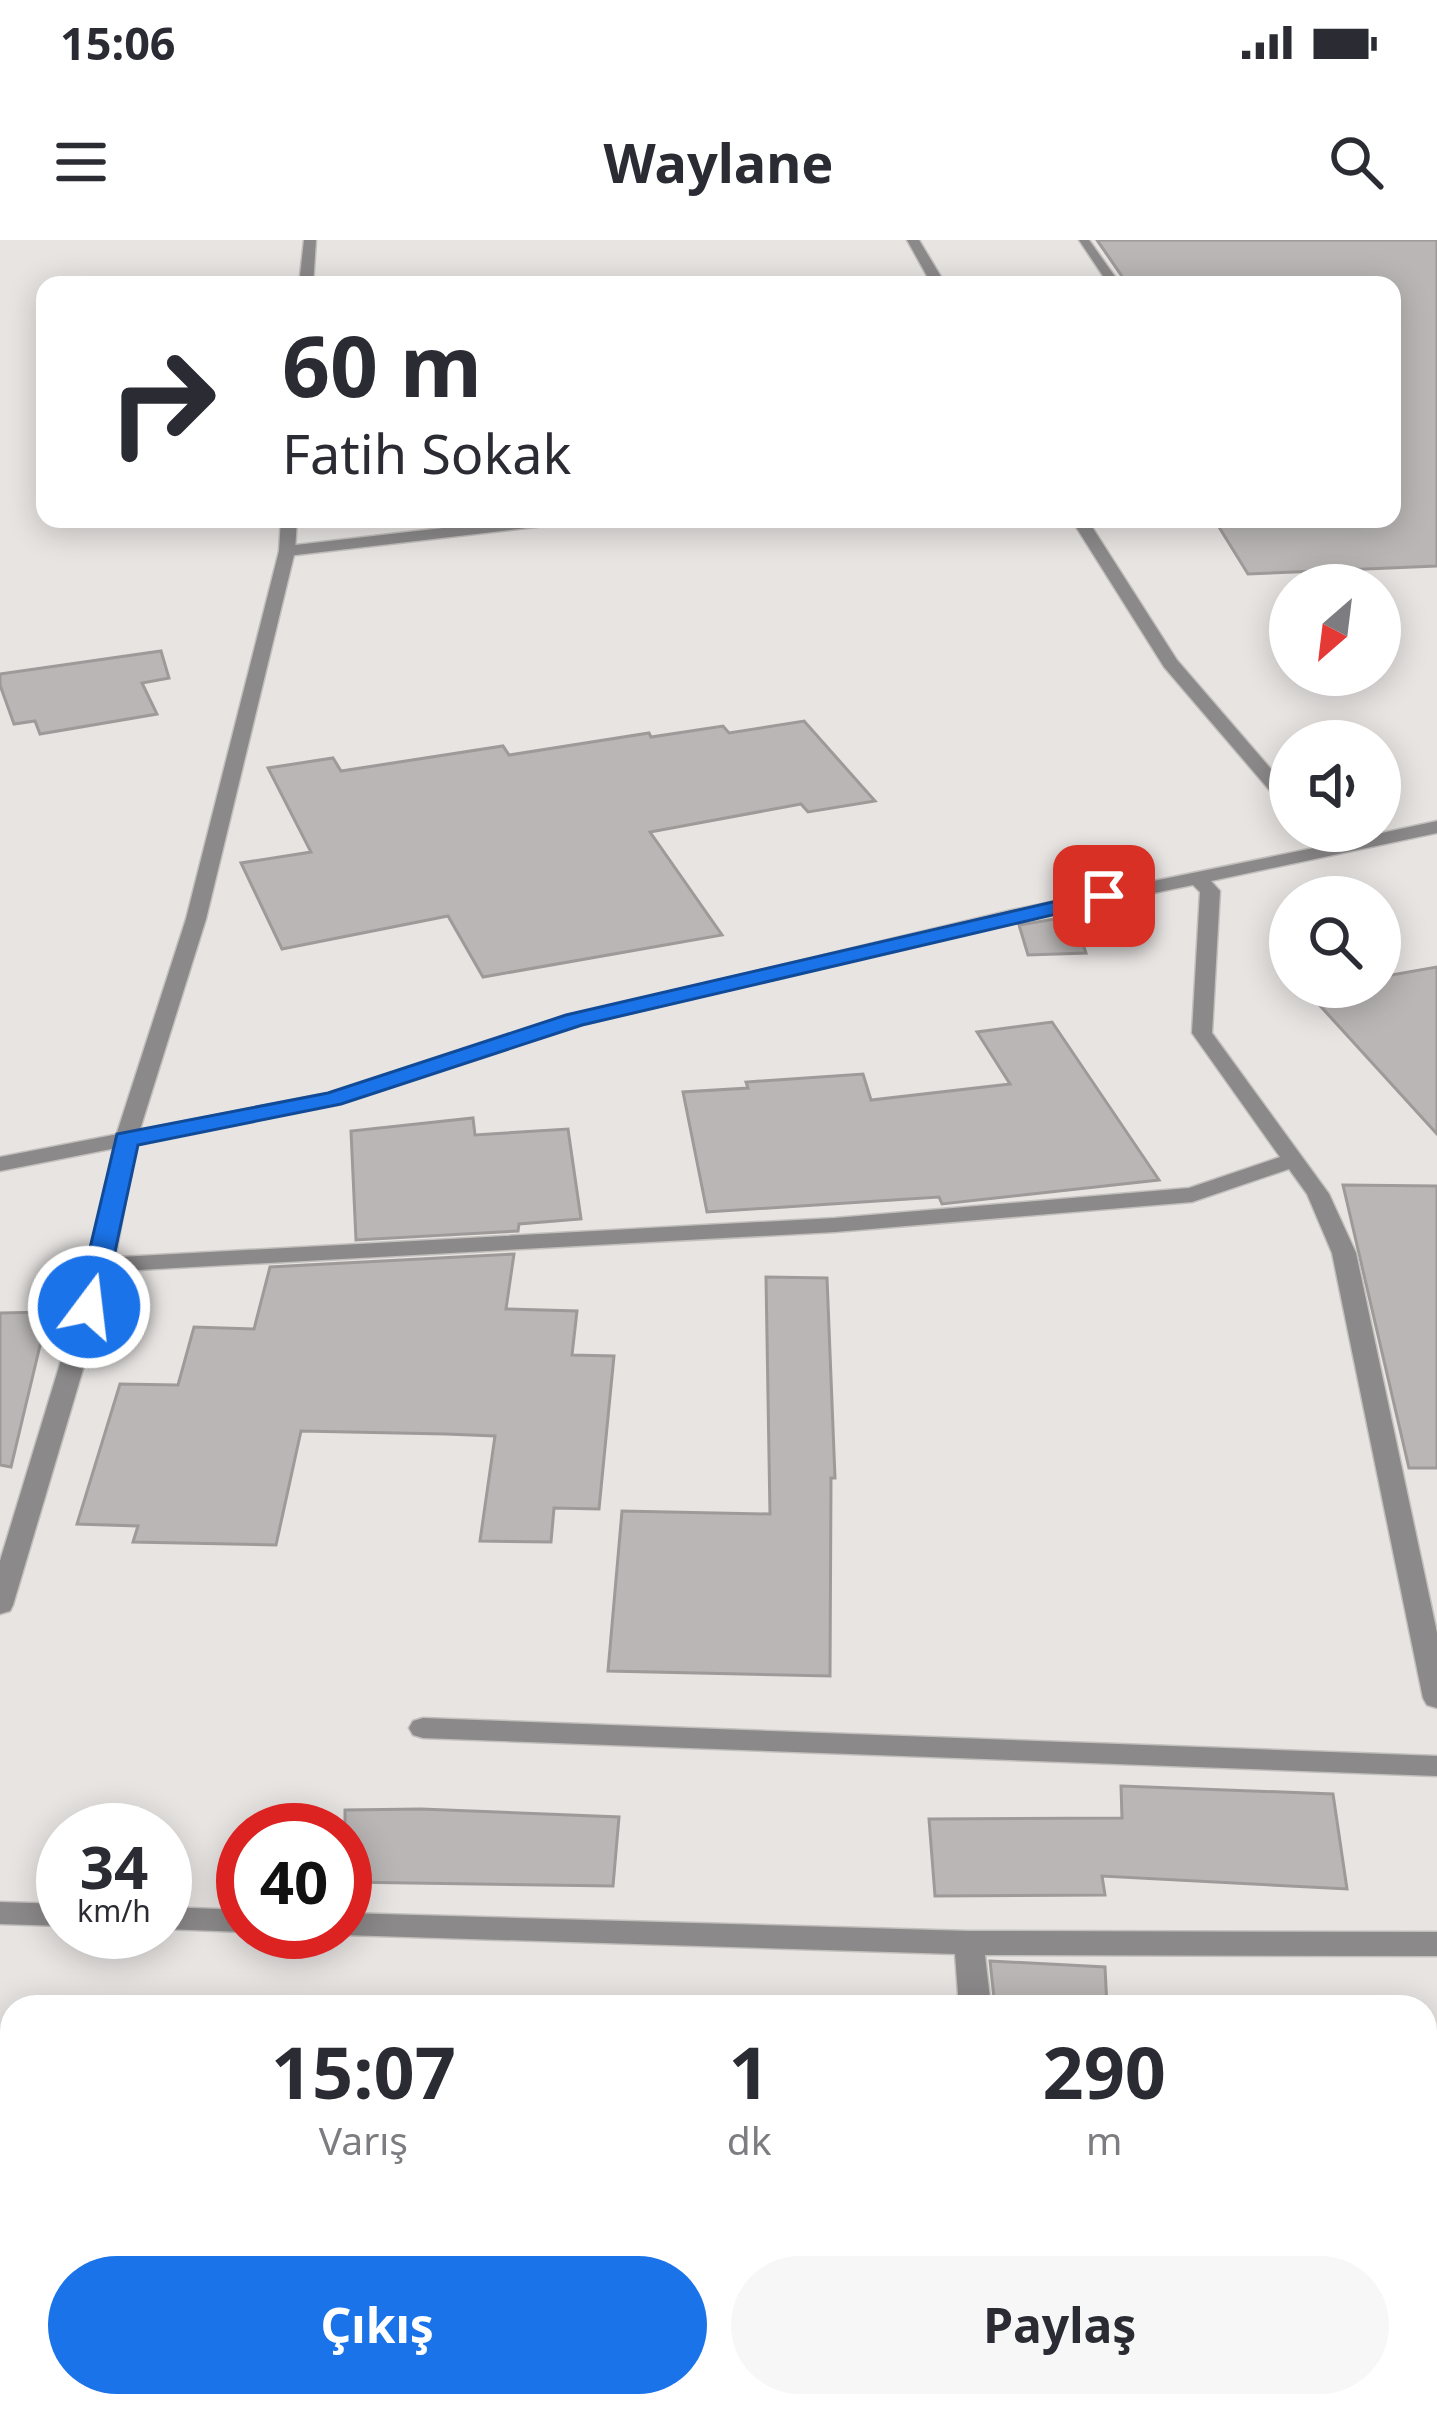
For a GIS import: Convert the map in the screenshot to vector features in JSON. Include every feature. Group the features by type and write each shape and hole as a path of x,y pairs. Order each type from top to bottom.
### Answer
{"street":[{"path":"308,276 310,240"},
{"path":"913,240 934,276"},
{"path":"0,1605 102,1265 126,1139 196,919 289,528"},
{"path":"287,551 484,528"},
{"path":"1084,528 1170,664 1269,778"},
{"path":"1401,835 1437,827"},
{"path":"0,1165 333,1099 574,1020 1322,852"},
{"path":"1196,877 1210,891 1202,1033 1318,1194 1345,1253 1437,1698"},
{"path":"102,1265 835,1225 1192,1195 1293,1160"},
{"path":"423,1728 1437,1766"},
{"path":"0,1913 36,1914"},
{"path":"372,1925 969,1943 1437,1944"},
{"path":"969,1943 974,1995"}],"lane":[{"path":"1084,240 1109,276"}],"building":[{"path":"1097,240 1437,240 1437,566 1269,564 1269,573 1248,574 1220,528 1401,528 1401,276 1122,276"},
{"path":"161,651 169,678 142,683 157,714 40,734 35,721 14,724 0,685 0,674"},
{"path":"804,721 875,801 808,812 801,804 650,832 722,935 483,977 448,916 282,949 241,863 311,852 268,768 333,758 341,771 503,746 509,755 649,733 651,737 723,726 729,733"},
{"path":"1073,916 1086,953 1028,955 1019,925"},
{"path":"1437,967 1437,1134 1322,1008 1401,1008 1401,973"},
{"path":"1052,1022 1159,1180 942,1204 939,1197 707,1212 683,1092 748,1088 746,1082 863,1074 871,1100 1010,1084 977,1032"},
{"path":"473,1118 475,1135 568,1129 581,1219 519,1224 518,1231 356,1240 351,1131"},
{"path":"1343,1185 1437,1186 1437,1468 1409,1468"},
{"path":"514,1254 506,1309 577,1311 572,1355 614,1356 599,1509 554,1508 551,1542 480,1541 495,1436 446,1434 301,1431 276,1545 133,1542 138,1526 77,1524 120,1384 178,1385 194,1327 254,1329 270,1267"},
{"path":"766,1277 827,1278 835,1478 831,1478 830,1676 608,1671 622,1511 770,1514"},
{"path":"48,1312 11,1467 0,1465 0,1313"},
{"path":"1121,1786 1333,1794 1347,1889 1102,1876 1105,1895 935,1896 929,1819 1122,1818"},
{"path":"372,1810 619,1817 613,1886 372,1882"},
{"path":"990,1961 1105,1967 1106,1995 994,1995"}],"route":[{"path":"89,1307 102,1265 126,1139 333,1099 574,1020 1104,896"}]}
